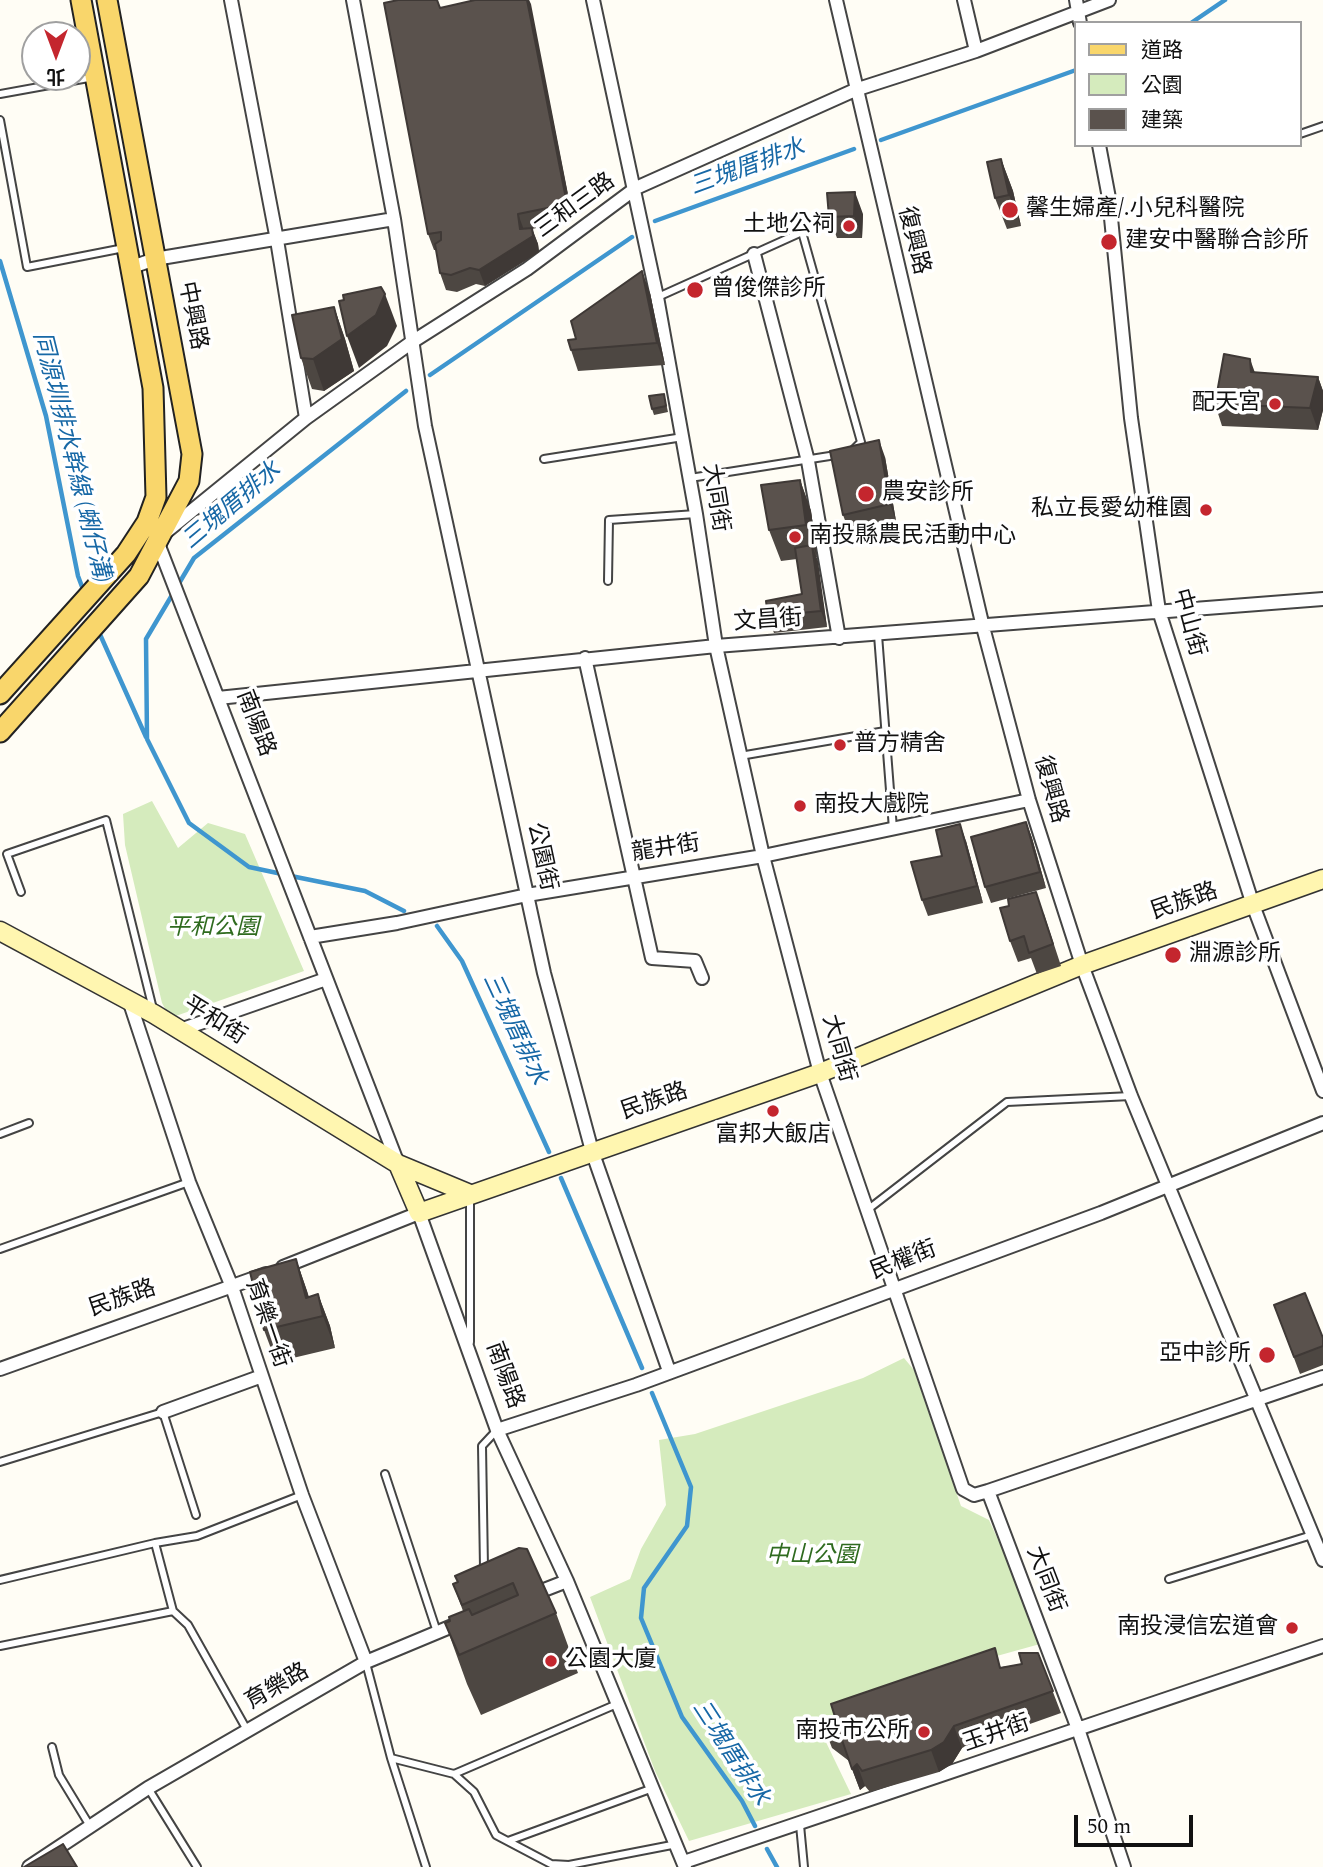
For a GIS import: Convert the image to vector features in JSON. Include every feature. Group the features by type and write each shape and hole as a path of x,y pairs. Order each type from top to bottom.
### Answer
{"main road":[{"path":"0,694 126,554 147,522 156,497 153,388 81,0"},
{"name":"中興路","path":"0,732 139,576 156,539 189,481 192,454 180,383 107,0"},
{"path":"153,388 180,383"},
{"name":"民族路","path":"419,1213 820,1073 1082,965 1323,878"},
{"name":"平和街","path":"0,931 154,1014 398,1164 470,1194"},
{"name":"南陽路","path":"398,1164 419,1213"}],"street":[{"path":"231,0 277,240 306,418"},
{"name":"公園街","path":"353,0 394,219 425,426 527,895 592,1151 669,1371"},
{"name":"大同街","path":"593,0 636,188 657,297 690,478 716,646 763,856 820,1073 892,1290 963,1489 974,1495 988,1491 1078,1729 1124,1867"},
{"name":"復興路","path":"835,0 984,627 1029,800 1082,965 1131,1096 1259,1398 1323,1559"},
{"path":"964,0 976,51"},
{"name":"三和三路","path":"126,554 156,539 306,418 412,342 527,269 636,188 855,90 976,51 1109,0"},
{"name":"中山街","path":"1099,147 1109,198 1131,418 1159,611 1253,905 1323,1091"},
{"path":"129,268 155,259 394,219"},
{"path":"754,254 808,461 839,638"},
{"path":"156,497 156,539"},
{"name":"南陽路","path":"156,539 398,1164"},
{"name":"文昌街","path":"218,698 716,646 984,627 1323,598"},
{"path":"585,659 652,958 695,961 702,978"},
{"name":"龍井街","path":"310,937 397,923 527,895 763,856 1029,800"},
{"path":"180,1030 326,979"},
{"name":"育樂一街","path":"129,1000 189,1182 232,1287 302,1495 366,1662"},
{"name":"民權街","path":"497,1430 636,1385 1101,1213 1323,1123"},
{"name":"南陽路","path":"419,1213 497,1430 567,1581 685,1865"},
{"name":"民族路","path":"0,1369 232,1287 419,1213"},
{"path":"163,1412 262,1376"},
{"path":"988,1491 1323,1377"},
{"path":"520,1599 567,1581"},
{"name":"育樂路","path":"29,1867 148,1788 366,1662 473,1617"},
{"name":"玉井街","path":"685,1865 1323,1646"}],"lane":[{"path":"0,94 96,76"},
{"path":"0,120 27,267 126,248"},
{"path":"1302,133 1323,126"},
{"path":"657,297 802,232 861,442 851,452 690,478"},
{"path":"544,459 683,437"},
{"path":"608,581 609,520 696,514"},
{"path":"878,635 893,829"},
{"path":"740,756 885,731"},
{"path":"21,892 7,854 106,820 143,958 154,1014"},
{"path":"866,1210 1007,1102 1131,1096"},
{"path":"0,1134 29,1123"},
{"path":"0,1249 189,1182"},
{"path":"470,1194 470,1354"},
{"path":"0,1462 163,1412 196,1515"},
{"path":"484,1571 482,1446 497,1430"},
{"path":"385,1474 437,1633"},
{"path":"0,1580 155,1543 197,1536 302,1495"},
{"path":"1169,1579 1312,1535"},
{"path":"155,1543 173,1611 188,1625 247,1730"},
{"path":"0,1646 173,1611"},
{"path":"366,1662 391,1758 426,1867"},
{"path":"454,1774 619,1704"},
{"path":"52,1747 59,1775 90,1828"},
{"path":"391,1758 454,1774 474,1792 496,1835 551,1864 602,1863 677,1844"},
{"path":"148,1788 197,1867"},
{"path":"508,1841 653,1788"},
{"path":"800,1825 804,1867"}],"green space":[{"name":"平和公園","path":"152,801 178,848 208,823 245,834 304,971 170,1018 162,1003 125,845 123,814"},
{"name":"中山公園","path":"904,1358 914,1370 961,1506 989,1520 1040,1644 950,1669 836,1711 823,1736 851,1794 689,1841 655,1771 590,1597 630,1579 641,1549 666,1505 659,1440 695,1434 863,1378"}],"building":[{"path":"398,0 437,0 440,8 475,0 527,0 567,204 518,214 520,229 532,228 533,236 479,270 470,268 451,275 440,273 435,244 441,240 441,232 428,234 384,3"},
{"path":"1001,159 1009,195 995,198 987,162"},
{"path":"855,192 854,216 829,217 827,193"},
{"path":"642,271 657,343 571,350 568,340 576,339 571,321"},
{"path":"381,287 385,294 376,315 347,336 339,301 344,300 343,295"},
{"path":"334,307 342,339 313,359 301,358 292,315"},
{"path":"1224,354 1250,359 1251,372 1318,377 1310,408 1215,404"},
{"path":"664,394 666,406 652,409 649,396"},
{"name":"農安診所","path":"879,440 890,504 843,515 830,451"},
{"path":"800,480 806,525 769,530 761,485"},
{"path":"812,545 821,611 768,616 766,601 802,594 795,548"},
{"path":"1026,822 1040,872 985,887 971,837"},
{"path":"960,824 977,886 922,900 911,862 942,856 936,830"},
{"path":"1036,892 1053,944 1029,953 1024,936 1010,941 1000,908 1009,906 1008,899"},
{"path":"296,1259 306,1298 318,1294 323,1316 264,1330 250,1272"},
{"path":"1305,1293 1323,1338 1323,1346 1294,1357 1274,1305"},
{"path":"519,1548 527,1549 556,1613 459,1655 445,1623 450,1621 449,1617 469,1609 472,1615 518,1595 513,1583 462,1605 453,1584 458,1582 455,1576"},
{"name":"南投市公所","path":"995,1648 1000,1668 1022,1664 1019,1653 1038,1653 1053,1691 954,1726 944,1742 931,1750 862,1771 857,1764 852,1769 842,1740 824,1727 835,1717 831,1704"},
{"path":"63,1844 77,1867 24,1867"}],"waterway":[{"name":"三塊厝排水","path":"1194,21 1225,0"},
{"name":"三塊厝排水","path":"881,140 1074,71"},
{"name":"三塊厝排水","path":"655,221 854,149"},
{"name":"三塊厝排水","path":"430,375 632,237"},
{"name":"同源圳排水幹線 (蜊仔溝)","path":"0,261 46,416 78,576 84,592"},
{"name":"三塊厝排水","path":"282,874 249,867 189,823 147,739 146,639 194,558 406,391"},
{"name":"同源圳排水幹線 (蜊仔溝)","path":"98,630 146,737"},
{"name":"三塊厝排水","path":"291,876 365,891 404,911"},
{"name":"三塊厝排水","path":"437,926 462,961 549,1152"},
{"name":"三塊厝排水","path":"561,1178 642,1368"},
{"name":"三塊厝排水","path":"652,1393 691,1487 687,1526 644,1588 641,1618 682,1717 742,1801 755,1826"},
{"name":"三塊厝排水","path":"767,1849 777,1867"}],"place":[{"name":"馨生婦產/.小兒科醫院","path":"1010,210"},
{"name":"土地公祠","path":"849,226"},
{"name":"建安中醫聯合診所","path":"1109,242"},
{"name":"曾俊傑診所","path":"695,290"},
{"name":"配天宮","path":"1275,404"},
{"name":"農安診所","path":"866,494"},
{"name":"私立長愛幼稚園","path":"1206,510"},
{"name":"南投縣農民活動中心","path":"795,537"},
{"name":"普方精舍","path":"840,745"},
{"name":"南投大戲院","path":"800,806"},
{"name":"淵源診所","path":"1173,955"},
{"name":"富邦大飯店","path":"773,1111"},
{"name":"亞中診所","path":"1267,1355"},
{"name":"南投浸信宏道會","path":"1292,1628"},
{"name":"公園大廈","path":"551,1661"},
{"name":"南投市公所","path":"924,1732"}]}
